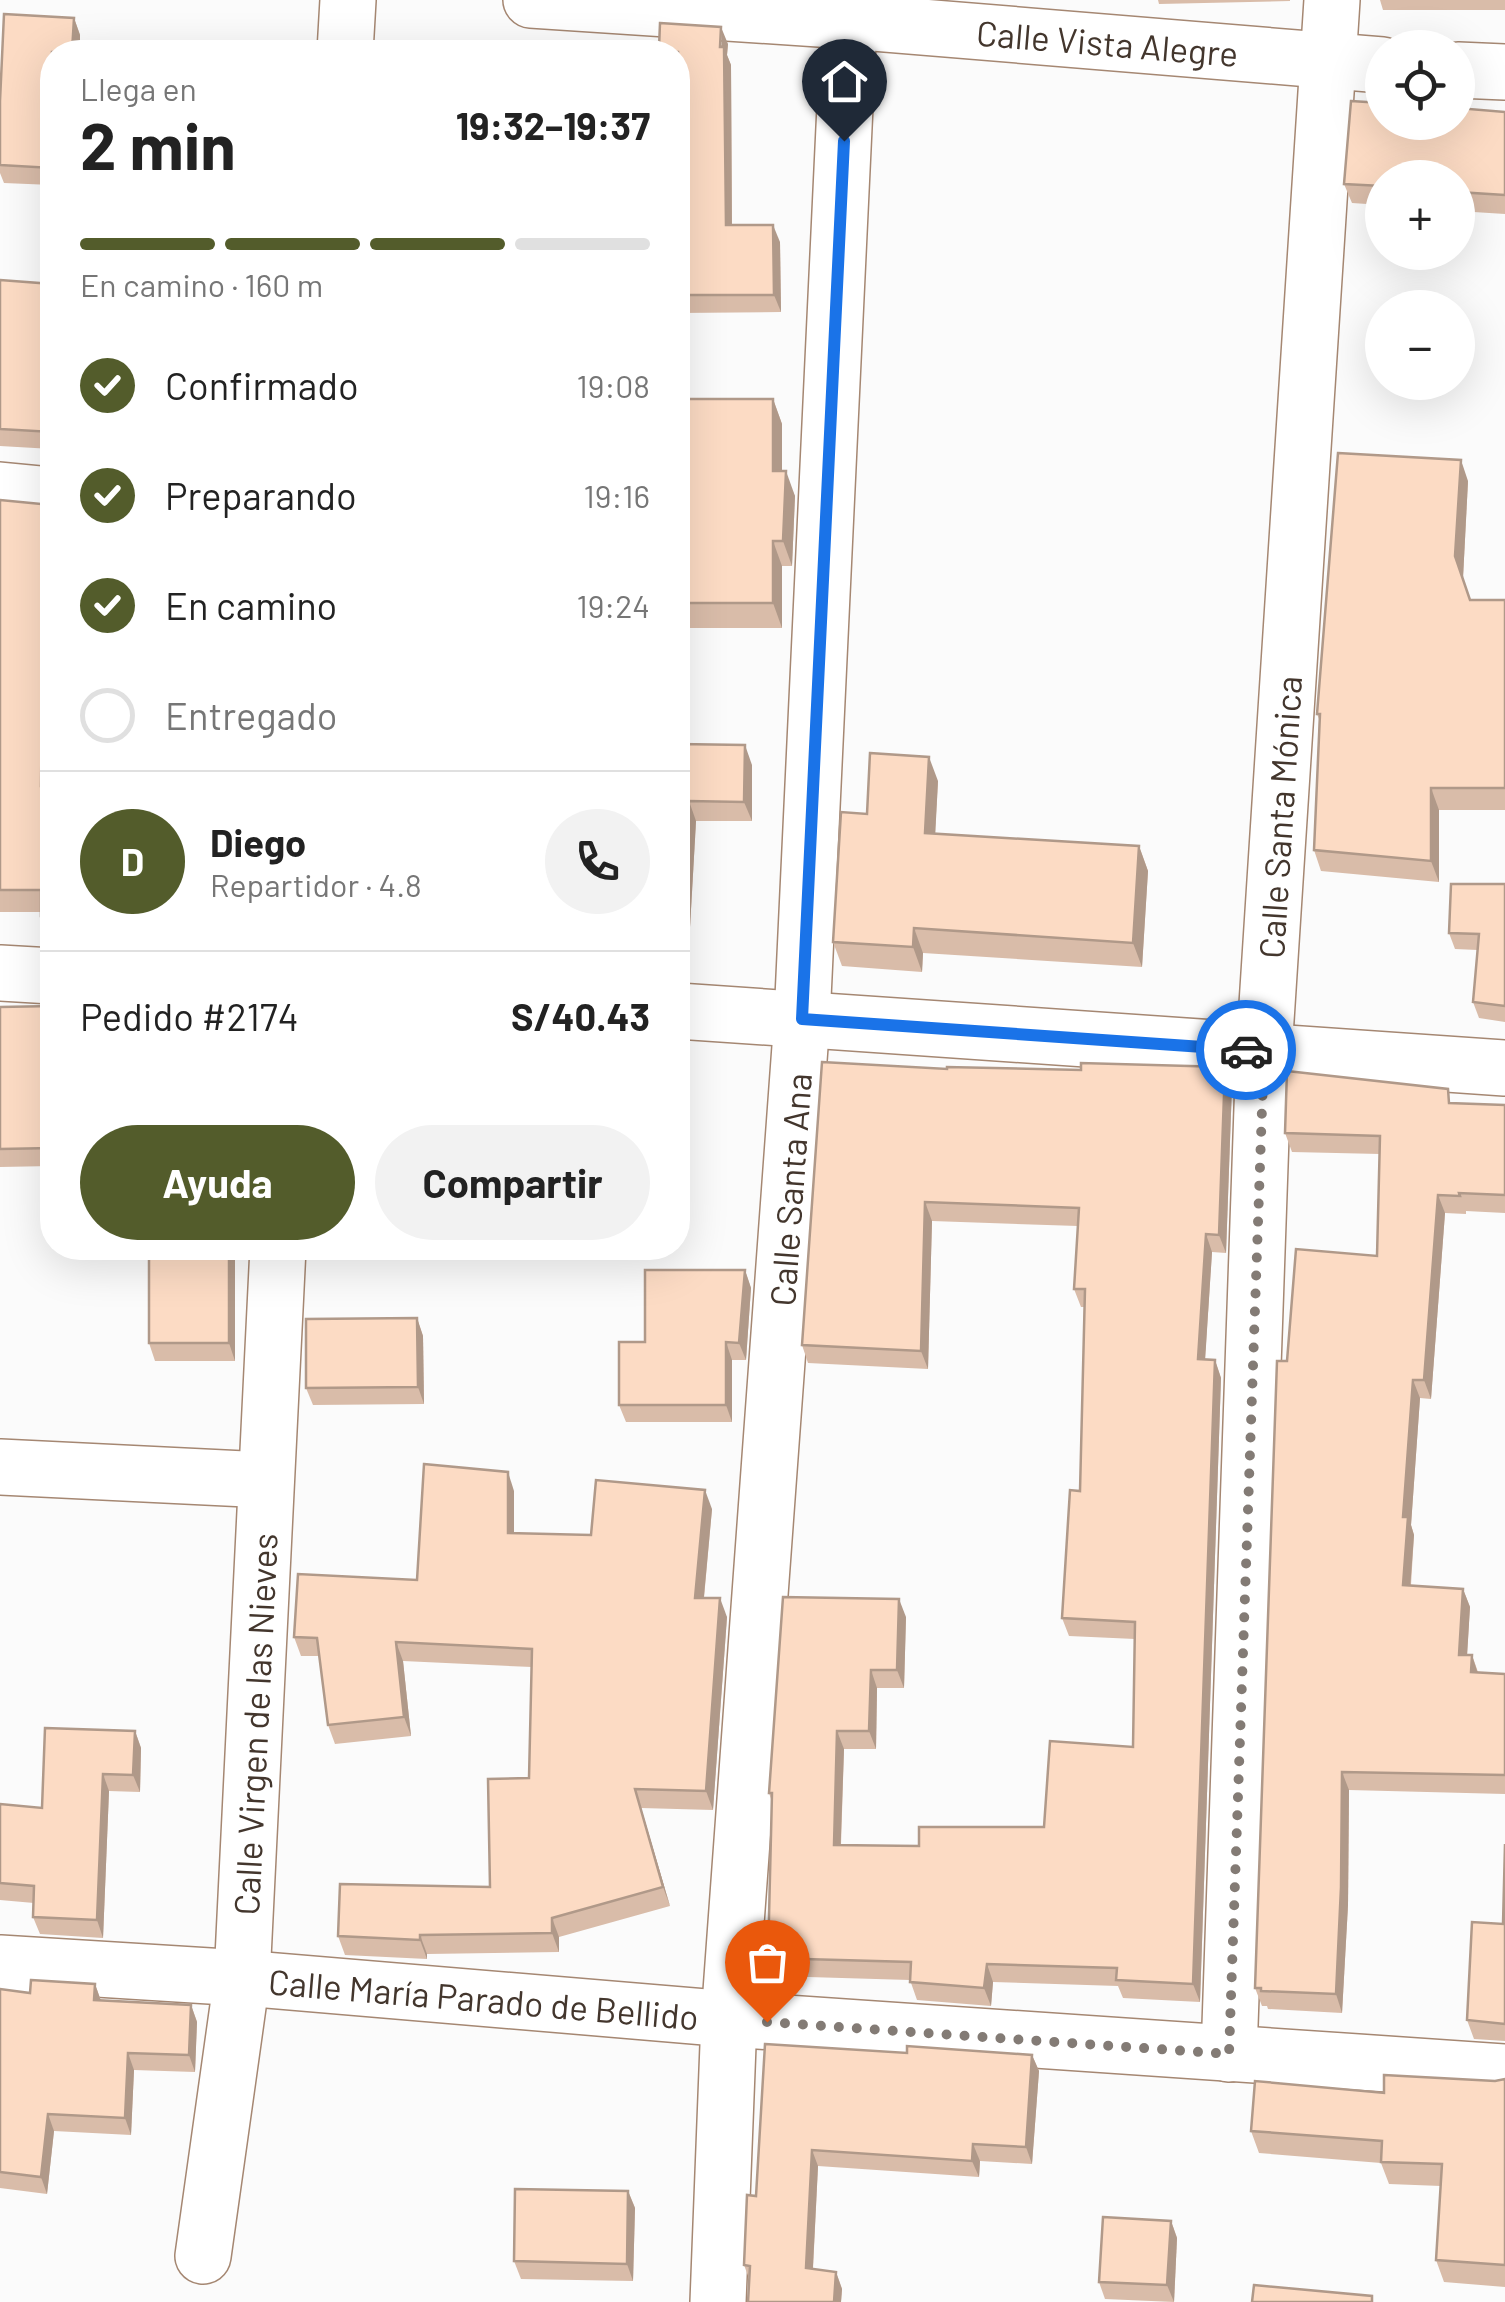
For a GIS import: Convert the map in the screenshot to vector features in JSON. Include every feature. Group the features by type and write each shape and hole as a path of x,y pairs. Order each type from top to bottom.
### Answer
{"street":[{"path":"346,40 348,0"},
{"name":"Calle Vista Alegre","path":"531,0 850,10 1365,64"},
{"name":"Calle Santa Mónica","path":"1229,2054 1264,1051 1332,0"},
{"name":"Calle Santa Ana","path":"718,2302 729,2019 802,1019 850,10"},
{"path":"1475,71 1505,72"},
{"path":"0,490 40,494"},
{"path":"0,973 40,975"},
{"path":"690,1012 1505,1068"},
{"name":"Calle Virgen de las Nieves","path":"204,2256 242,1978 277,1260"},
{"path":"0,1468 266,1480"},
{"name":"Calle María Parado de Bellido","path":"0,1963 242,1978 729,2019 1505,2072"}],"building":[{"path":"4,14 74,18 73,40 40,40 40,167 0,165"},
{"path":"660,23 721,27 726,225 773,225 774,295 690,295 690,40 659,40"},
{"path":"1351,101 1365,102 1365,140 1475,140 1475,109 1505,112 1505,195 1475,193 1475,160 1365,160 1365,185 1344,184"},
{"path":"0,280 40,283 40,431 0,429"},
{"path":"690,399 773,399 773,471 786,471 783,541 773,541 773,603 690,603"},
{"path":"1338,453 1461,460 1455,556 1470,600 1505,600 1505,788 1431,788 1431,861 1314,850 1317,714"},
{"path":"0,500 40,504 40,890 0,890"},
{"path":"690,744 745,745 744,802 690,801"},
{"path":"870,753 929,757 925,833 1139,846 1133,943 914,928 913,947 833,942 841,812 867,814"},
{"path":"1451,884 1505,884 1505,1006 1473,1002 1479,934 1449,933"},
{"path":"40,1006 40,1148 0,1149 0,1007"},
{"path":"822,1062 947,1069 1081,1070 1081,1063 1225,1067 1219,1235 1206,1234 1198,1359 1215,1360 1193,1984 1116,1980 1117,1968 987,1964 984,1988 910,1982 911,1962 768,1958 769,1793 783,1597 899,1599 897,1670 871,1670 869,1731 837,1731 834,1845 919,1846 919,1827 1044,1827 1050,1741 1133,1747 1135,1622 1062,1618 1070,1490 1080,1491 1085,1289 1074,1289 1079,1208 925,1202 921,1351 802,1345"},
{"path":"1287,1071 1448,1089 1449,1103 1505,1105 1505,1195 1438,1195 1424,1380 1413,1380 1403,1517 1408,1517 1403,1585 1463,1589 1459,1655 1472,1655 1471,1672 1505,1674 1505,1775 1342,1772 1336,1994 1255,1988 1277,1361 1287,1361 1296,1249 1377,1256 1380,1136 1285,1133"},
{"path":"149,1260 229,1260 229,1343 149,1343"},
{"path":"645,1270 745,1270 739,1343 726,1342 726,1405 619,1405 619,1342 645,1342"},
{"path":"417,1318 418,1387 306,1388 306,1319"},
{"path":"424,1464 508,1472 508,1533 591,1535 596,1480 705,1490 695,1598 720,1598 706,1791 635,1789 663,1887 552,1918 552,1933 420,1935 420,1940 338,1936 340,1884 490,1887 488,1779 529,1778 532,1649 396,1642 404,1717 328,1725 317,1638 294,1637 298,1574 417,1580"},
{"path":"45,1728 135,1731 133,1775 103,1774 97,1920 33,1917 34,1886 0,1883 0,1804 42,1808"},
{"path":"1505,1844 1505,2024 1467,2020 1472,1922 1503,1924"},
{"path":"31,1980 95,1984 94,2000 191,2005 189,2055 128,2053 125,2118 48,2114 41,2177 0,2172 0,1989 30,1993"},
{"path":"765,2044 907,2053 907,2046 1032,2055 1026,2147 973,2144 972,2161 812,2150 806,2268 836,2272 834,2302 748,2302 750,2266 744,2265 747,2195 756,2196"},
{"path":"1384,2075 1505,2079 1505,2265 1436,2260 1442,2164 1381,2162 1382,2141 1251,2131 1255,2081 1384,2093"},
{"path":"515,2189 628,2191 627,2264 514,2261"},
{"path":"1103,2217 1171,2221 1167,2285 1099,2282"},
{"path":"1254,2285 1372,2296 1372,2302 1252,2302"}],"way so far":[{"path":"767,2022 1229,2054 1264,1051 1246,1050"}],"route":[{"path":"844,141 802,1019 1246,1050"}]}
